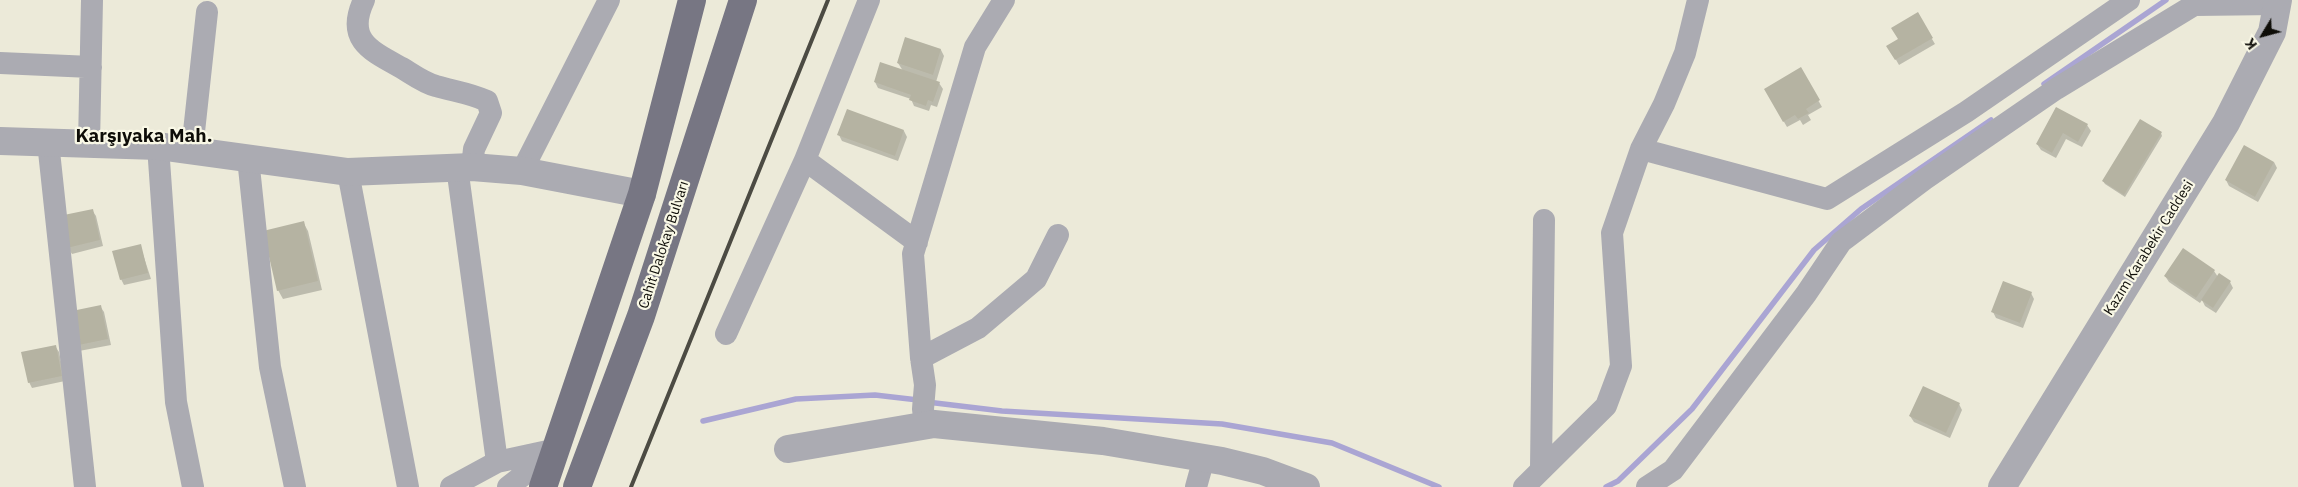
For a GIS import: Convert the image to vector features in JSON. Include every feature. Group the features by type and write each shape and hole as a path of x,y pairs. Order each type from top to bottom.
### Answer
{"main road":[{"path":"543,487 642,194 692,0"},
{"name":"Cahit Dalokay Bulvarı","path":"577,487 641,316 743,0"}],"street":[{"path":"89,144 92,0"},
{"path":"364,0 357,14 357,29 363,44 374,53 434,86 473,94 487,101 491,112 465,167 497,462"},
{"path":"522,171 610,0"},
{"path":"726,334 805,160 869,0"},
{"path":"924,417 925,385 920,358 913,254 975,47 1004,0"},
{"path":"1524,487 1541,468 1606,406 1621,366 1612,233 1641,149 1664,104 1685,53 1698,0"},
{"path":"1641,149 1827,199 1966,112 2129,0"},
{"path":"1647,487 1673,470 1806,294 1841,242 1925,179 2056,89 2194,5 2278,2"},
{"name":"Kazım Karabekir Caddesi","path":"2002,487 2226,123 2272,32 2278,2"},
{"path":"192,150 207,12"},
{"path":"0,63 91,67"},
{"path":"0,141 158,146 348,172 465,167 522,171 642,194"},
{"path":"48,142 84,487"},
{"path":"158,146 176,402 193,487"},
{"path":"248,158 270,367 295,487"},
{"path":"805,160 917,242"},
{"path":"348,172 408,487"},
{"path":"1541,468 1544,220"},
{"path":"920,358 978,328 1036,279 1058,235"},
{"path":"788,449 924,417 934,424 1103,440 1204,458 1263,471 1306,487"},
{"path":"451,487 497,462 557,449"},
{"path":"508,487 557,449"},
{"path":"1196,487 1204,458"}],"building":[{"path":"1918,12 1933,38 1895,60 1886,46 1898,39 1891,28"},
{"path":"905,37 941,49 933,75 897,63"},
{"path":"880,62 940,82 933,102 928,100 926,106 909,100 911,95 874,82"},
{"path":"1801,67 1820,100 1806,109 1809,113 1798,119 1795,115 1783,122 1764,89"},
{"path":"2056,107 2088,124 2078,142 2063,133 2052,153 2036,144"},
{"path":"847,109 904,130 895,156 837,135"},
{"path":"2140,119 2162,132 2124,195 2102,181"},
{"path":"2244,145 2274,162 2255,197 2225,180"},
{"path":"93,209 100,240 67,248 59,216"},
{"path":"304,221 318,281 277,291 263,231"},
{"path":"141,244 148,273 120,280 112,251"},
{"path":"2183,248 2215,270 2196,298 2164,276"},
{"path":"2219,273 2231,281 2213,308 2201,300"},
{"path":"2003,281 2032,292 2020,323 1991,312"},
{"path":"101,305 108,339 74,346 67,312"},
{"path":"56,345 62,376 28,383 21,352"},
{"path":"1923,386 1960,403 1946,433 1909,416"}],"waterway":[{"path":"2044,84 2166,0"},
{"path":"1606,487 1618,481 1692,409 1814,250 1861,209 1991,120"},
{"path":"703,421 796,399 875,395 918,400"},
{"path":"927,402 1002,411 1222,424 1332,443 1439,487"}],"railway":[{"path":"631,487 828,0"}],"district":[{"name":"Karşıyaka Mah.","path":"144,137"}]}
